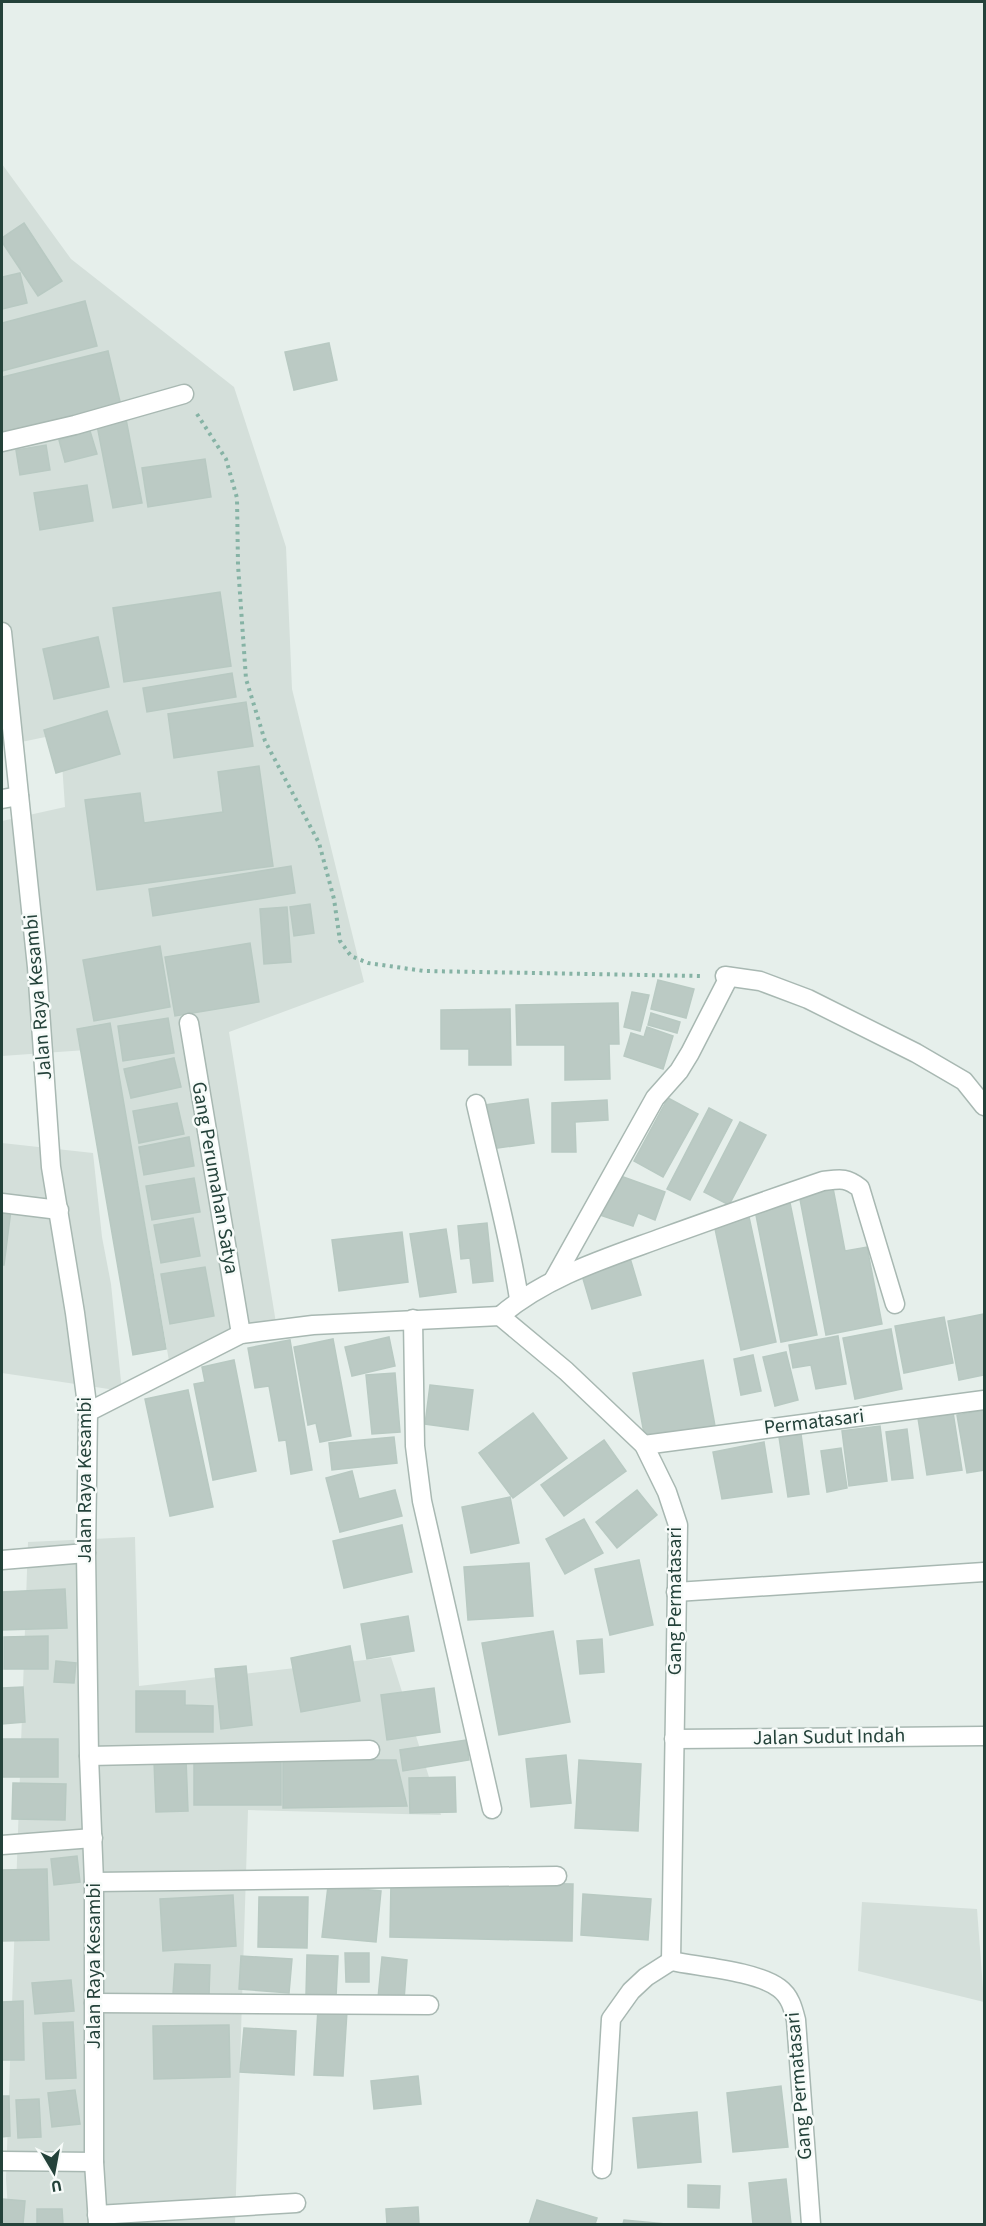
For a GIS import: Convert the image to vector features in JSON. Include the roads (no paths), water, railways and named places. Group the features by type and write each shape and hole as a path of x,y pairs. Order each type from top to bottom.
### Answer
{"street":[{"path":"2,442 190,401"},
{"name":"Jalan Raya Kesambi","path":"2,632 10,797 37,967 51,1167 75,1313 88,1412 86,1553 89,1756 94,1882 94,2162 98,2220"},
{"path":"554,1279 655,1098 679,1071 690,1053 727,976 760,981 808,999 916,1053 964,1081 984,1106"},
{"name":"Gang Perumahan Satya","path":"189,1023 241,1334"},
{"path":"476,1104 511,1248 519,1299"},
{"path":"88,1412 241,1334 313,1325 500,1316 519,1299 554,1279 630,1249 823,1180 850,1180 860,1188 895,1304"},
{"path":"2,1203 59,1210"},
{"name":"Gang Permatasari","path":"500,1316 566,1371 644,1445 667,1492 678,1525 671,1961 766,1980 781,1989 793,2004 810,2224"},
{"path":"412,1319 415,1446 422,1501 492,1809"},
{"name":"Permatasari","path":"644,1445 984,1400"},
{"path":"2,1560 86,1553"},
{"path":"676,1592 984,1572"},
{"name":"Jalan Sudut Indah","path":"674,1739 984,1736"},
{"path":"89,1756 370,1750"},
{"path":"2,1845 93,1838"},
{"path":"94,1882 557,1876"},
{"path":"602,2169 611,2019 631,1990 671,1961"},
{"path":"94,2003 429,2005"},
{"path":"2,2161 94,2162"},
{"path":"98,2220 296,2203"}]}
